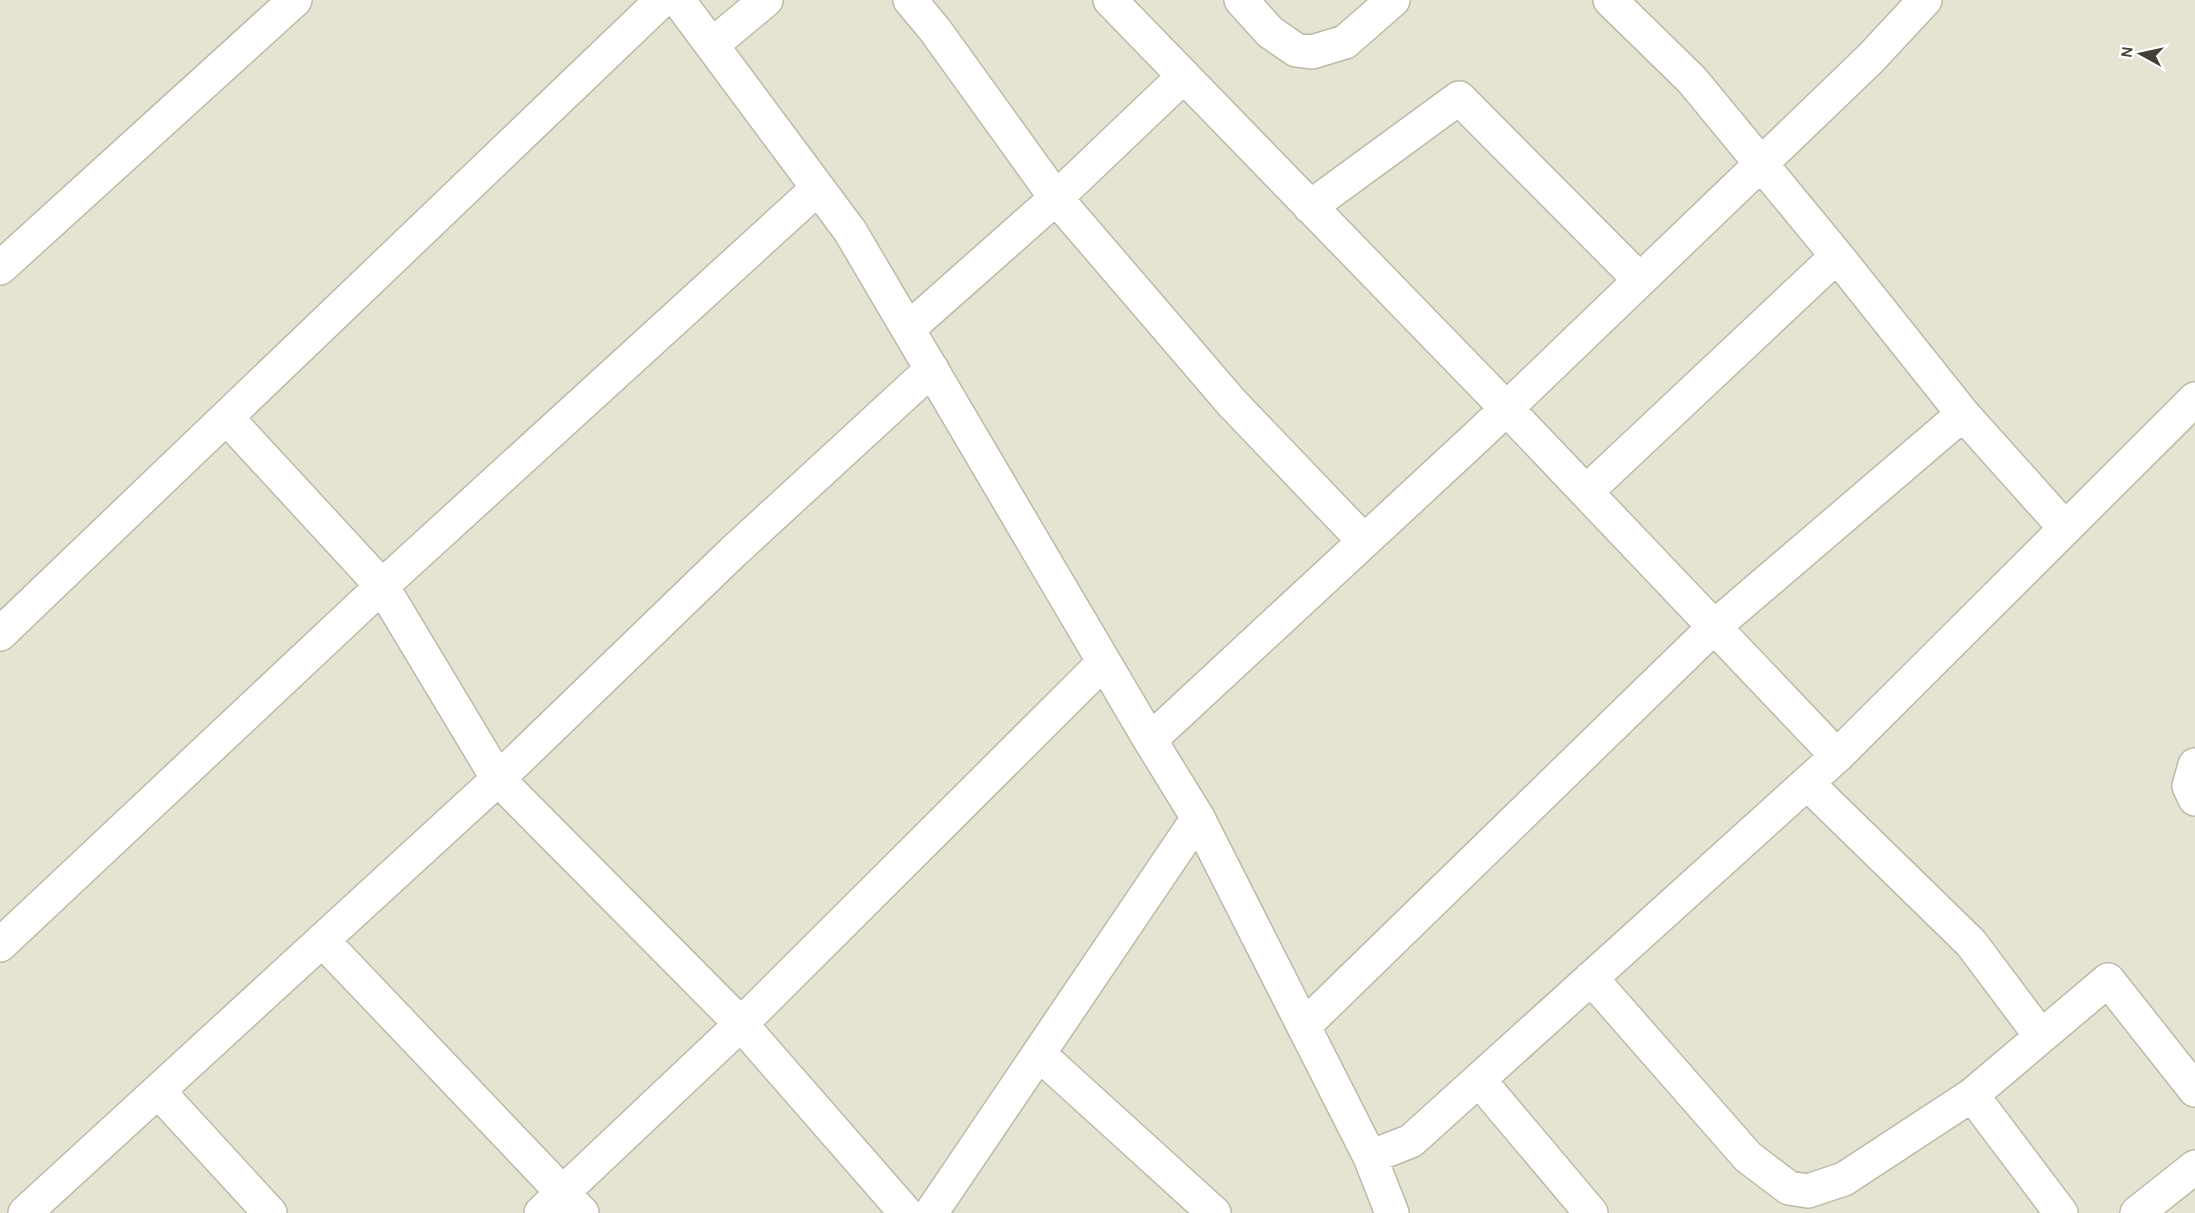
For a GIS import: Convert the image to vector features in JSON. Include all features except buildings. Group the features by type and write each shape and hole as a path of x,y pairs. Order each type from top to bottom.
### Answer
{"street":[{"path":"0,268 295,0"},
{"path":"0,634 662,0"},
{"path":"678,0 850,231 1198,818 1370,1157 1392,1213"},
{"path":"713,47 718,40 766,0"},
{"path":"910,0 935,30 1056,198 1232,403 1364,541"},
{"path":"1110,0 1507,409 1837,756"},
{"path":"1240,0 1270,32 1296,50 1312,52 1345,42 1393,0"},
{"path":"1610,0 1692,80 1963,414 2065,528"},
{"path":"1150,740 1507,409 1870,59 1919,2"},
{"path":"908,329 1056,198 1184,76"},
{"path":"1310,207 1460,98 1640,280"},
{"path":"0,945 382,586 818,188"},
{"path":"1586,492 1837,256"},
{"path":"25,1213 498,779 733,552 932,369"},
{"path":"1370,1157 1411,1141 1837,756 2195,399"},
{"path":"1304,1026 1714,627 1963,414"},
{"path":"226,418 382,586 498,779 741,1024 906,1213"},
{"path":"321,940 562,1206 1104,662"},
{"path":"2195,765 2189,786 2195,799"},
{"path":"1807,783 1971,943 2040,1035"},
{"path":"931,1213 1198,818"},
{"path":"1591,978 1748,1157 1788,1188 1808,1191 1844,1179 1972,1095 2040,1035 2108,980 2195,1090"},
{"path":"1039,1054 1214,1213"},
{"path":"1479,1080 1591,1213"},
{"path":"158,1090 270,1213"},
{"path":"1972,1095 2061,1213"},
{"path":"2137,1213 2195,1167"}],"shaded area":[{"path":"0,0 2195,0 2195,1213 0,1213"}]}
